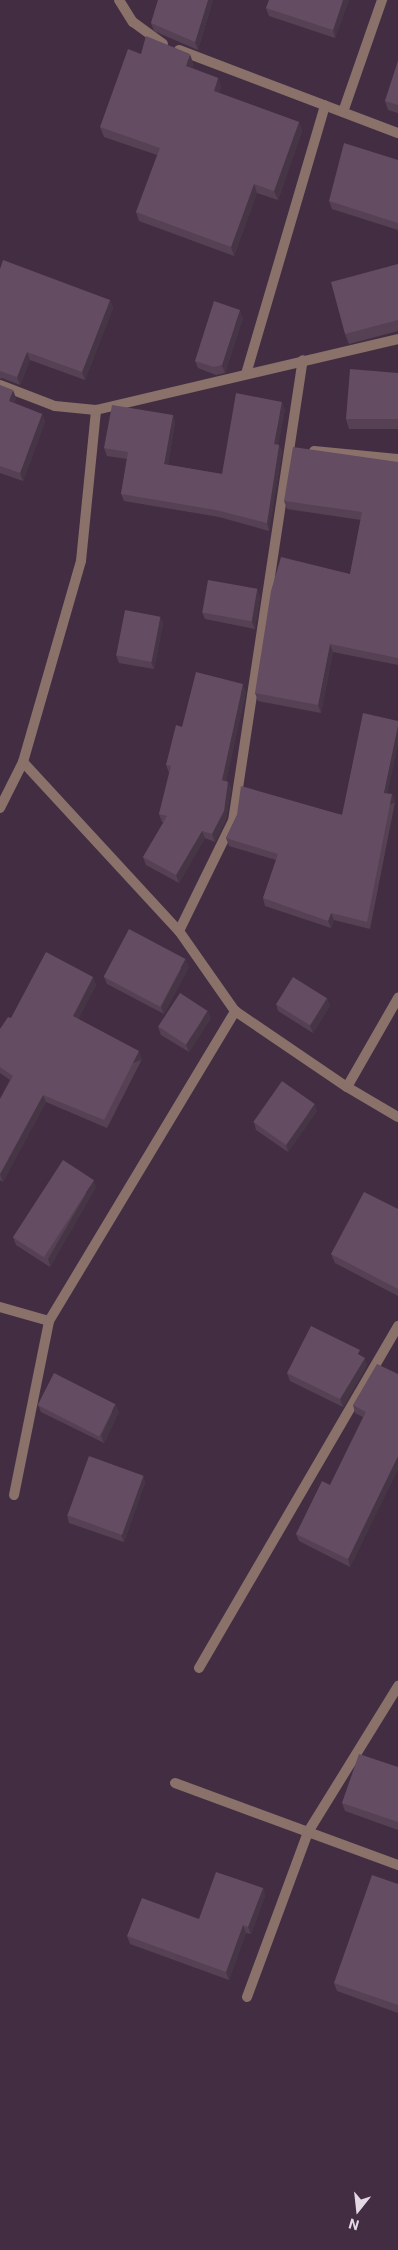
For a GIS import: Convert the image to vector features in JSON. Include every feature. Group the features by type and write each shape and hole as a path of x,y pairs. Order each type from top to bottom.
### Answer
{"street":[{"path":"119,0 133,22 155,41 398,133"},
{"path":"343,112 382,0"},
{"path":"246,374 325,105"},
{"path":"0,385 54,406 96,410 398,339"},
{"path":"179,931 233,821 303,360"},
{"path":"0,808 23,762 80,561 96,410"},
{"path":"290,448 398,460"},
{"path":"23,762 179,931 235,1011 347,1087 398,1117"},
{"path":"347,1087 398,998"},
{"path":"14,1495 49,1321 235,1011"},
{"path":"0,1307 49,1321"},
{"path":"199,1668 398,1326"},
{"path":"247,1997 308,1832 398,1686"},
{"path":"175,1784 398,1865"}],"building":[{"path":"158,0 208,0 195,42 151,23"},
{"path":"269,0 343,0 333,30 266,8"},
{"path":"146,36 190,54 186,66 218,78 214,91 299,122 274,191 254,184 231,247 136,212 160,148 100,127 128,49 141,54"},
{"path":"398,61 398,105 385,101"},
{"path":"344,143 398,160 398,223 329,201"},
{"path":"3,260 110,300 82,372 27,352 17,377 0,371 0,269"},
{"path":"398,264 398,320 345,334 331,282"},
{"path":"214,301 240,310 222,365 214,367 195,361"},
{"path":"350,369 398,373 398,419 346,419"},
{"path":"0,385 13,390 9,401 42,414 20,473 0,466"},
{"path":"236,393 282,402 274,444 279,445 267,523 216,510 121,494 128,452 104,448 112,405 173,415 164,464 222,474"},
{"path":"293,447 398,462 398,658 330,644 318,705 255,693 271,591 281,557 350,574 362,512 284,501"},
{"path":"208,580 257,589 252,621 202,612"},
{"path":"125,610 160,617 152,662 116,655"},
{"path":"196,672 243,684 222,780 228,782 224,811 212,834 202,831 176,875 143,857 167,816 159,814 171,766 166,765 176,725 182,727"},
{"path":"363,713 398,721 384,793 392,794 367,922 331,913 328,921 263,898 278,854 226,838 237,815 241,786 342,815"},
{"path":"129,929 186,959 160,1007 104,977"},
{"path":"46,952 93,977 73,1016 139,1051 104,1120 43,1095 0,1174 0,1099 13,1076 0,1067 0,1029 8,1017 11,1018"},
{"path":"293,977 327,998 310,1025 276,1004"},
{"path":"180,993 208,1011 186,1045 158,1027"},
{"path":"282,1081 315,1104 286,1145 253,1122"},
{"path":"63,1160 94,1180 44,1257 13,1237"},
{"path":"364,1192 398,1209 398,1289 331,1254"},
{"path":"311,1326 360,1350 358,1354 365,1358 340,1399 287,1373"},
{"path":"377,1364 398,1374 398,1456 348,1559 296,1534 322,1481 330,1485 366,1412 353,1405"},
{"path":"54,1373 115,1404 99,1436 38,1405"},
{"path":"89,1456 144,1476 122,1535 67,1515"},
{"path":"359,1754 398,1767 398,1822 342,1803"},
{"path":"216,1872 263,1888 248,1927 243,1925 226,1972 127,1936 142,1898 199,1919"},
{"path":"372,1875 398,1884 398,2005 334,1983"}]}
